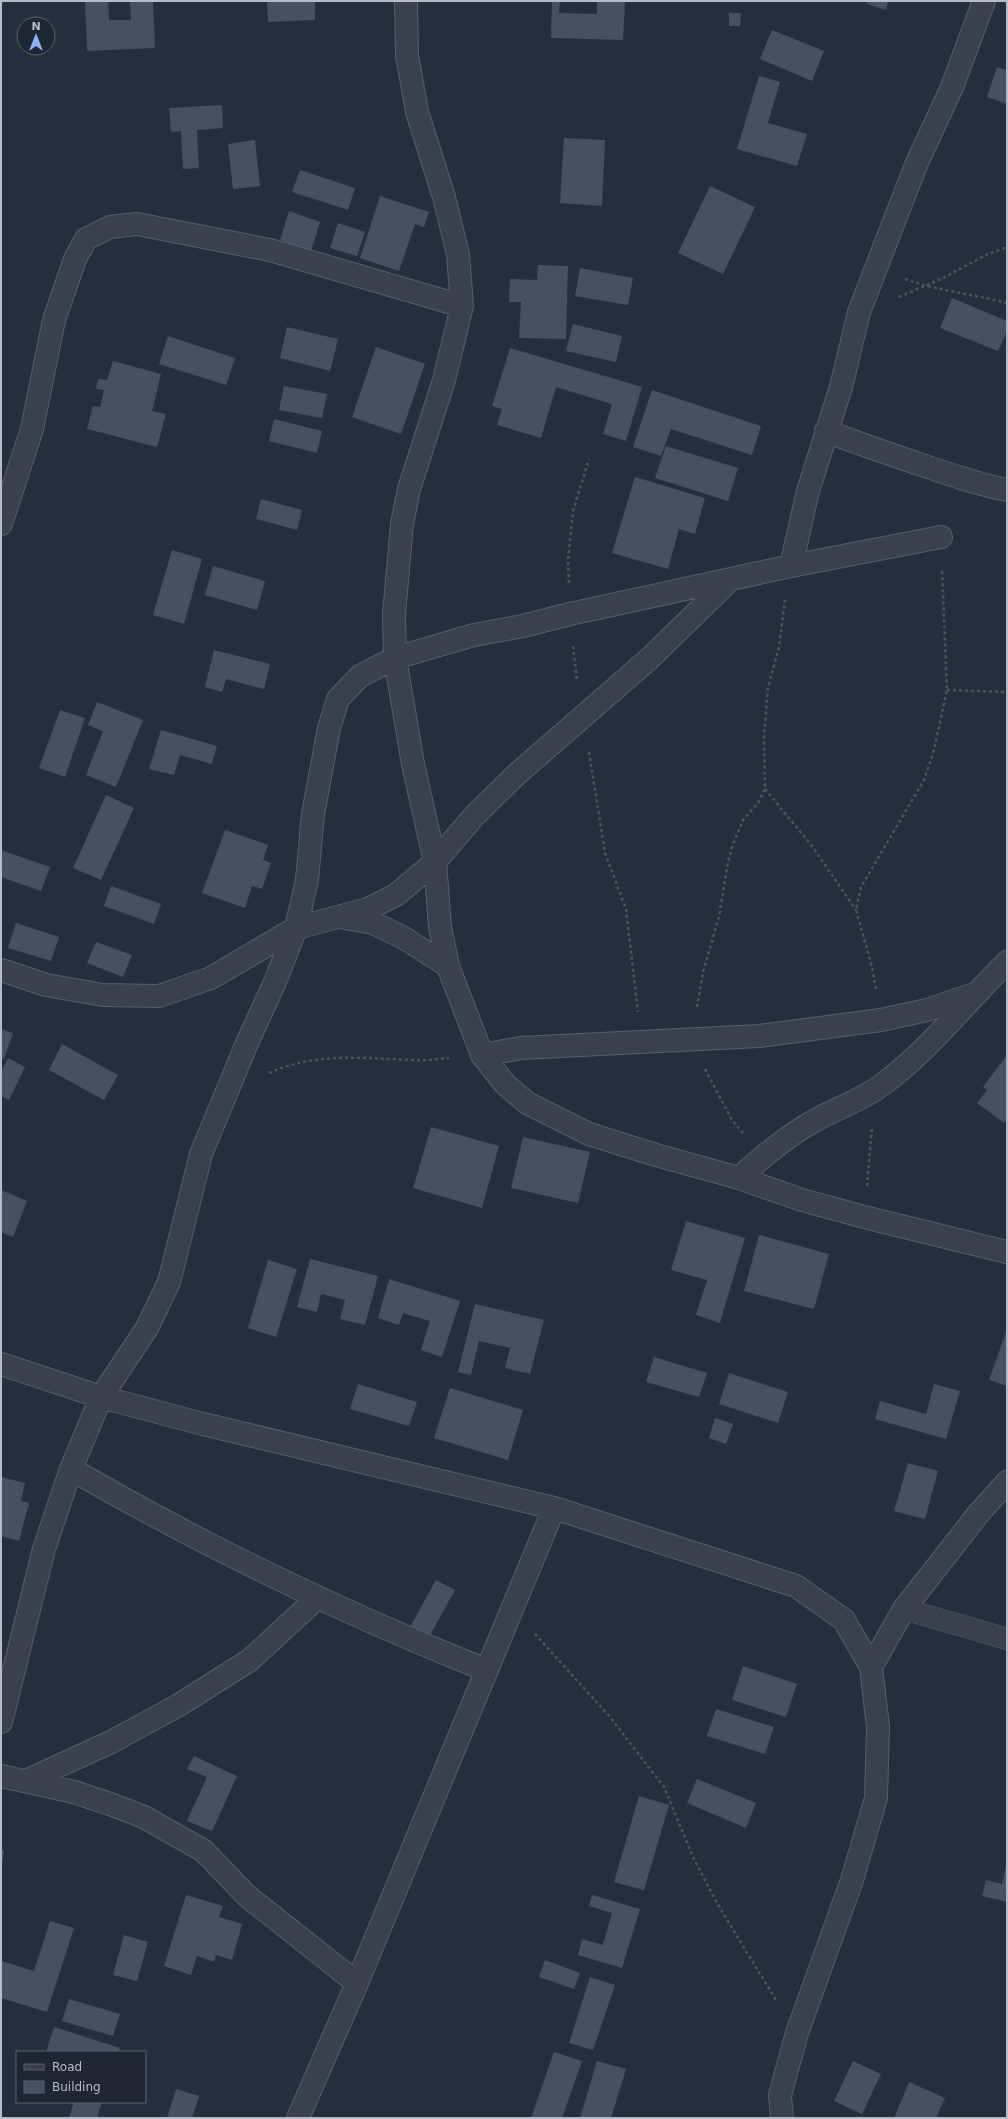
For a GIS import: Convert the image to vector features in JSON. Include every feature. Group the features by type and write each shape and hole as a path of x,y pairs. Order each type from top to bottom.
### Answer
{"street":[{"path":"406,1 407,55 417,112 444,197 458,254 462,306 444,380 409,489 402,524 394,614 395,658 413,764 435,862 440,927 448,966 482,1055 505,1084 527,1103 589,1134 656,1156 739,1178 802,1200 868,1218 1007,1252"},
{"path":"791,566 808,491 841,387 859,312 916,165 952,87 984,1"},
{"path":"1,524 32,429 54,320 75,259 86,239 110,227 137,224 270,250 462,306"},
{"path":"826,431 864,446 970,481 1007,490"},
{"path":"1,1722 44,1549 71,1469 101,1397 147,1328 169,1282 201,1154 247,1043 275,982 296,928 307,880 313,814 328,728 338,699 360,676 395,658 474,635 523,626 570,614 791,566 941,537"},
{"path":"1,970 46,985 103,995 159,996 211,978 296,928 368,909 396,895 435,862 475,815 517,774 650,659 731,579"},
{"path":"341,917 373,923 404,938 448,966"},
{"path":"739,1178 763,1157 813,1121 878,1088 934,1040 974,994 1007,962"},
{"path":"482,1055 521,1048 759,1036 881,1020 927,1010 974,994"},
{"path":"1,1364 101,1397 203,1424 554,1508 796,1586 844,1620 871,1667 878,1726 876,1798 852,1880 797,2033 780,2095 782,2118"},
{"path":"71,1469 134,1506 317,1598 407,1638 486,1670"},
{"path":"871,1667 904,1609 979,1513 1007,1482"},
{"path":"298,2118 356,1983 554,1508"},
{"path":"26,1781 111,1742 179,1705 250,1660 317,1598"},
{"path":"1,1776 74,1792 144,1817 204,1851 247,1896 356,1983"}],"lane":[{"path":"904,1609 1007,1639"}],"path":[{"path":"859,312 925,286 964,268 988,254 1007,247"},
{"path":"925,286 986,297 1007,303"},
{"path":"588,459 573,511 568,560 570,614 577,684 585,716 593,785 605,853 626,909 636,992 640,1042"},
{"path":"856,910 861,887 924,780 933,754 947,690 941,537"},
{"path":"763,1157 732,1120 711,1084 702,1062 697,1039 697,1002 703,972 719,917 728,862 743,820 758,803 764,789 764,736 768,688 780,647 791,566"},
{"path":"947,690 1007,692"},
{"path":"764,789 812,846 856,910 872,967 881,1020"},
{"path":"265,1075 310,1059 342,1057 383,1058 413,1061 482,1055"},
{"path":"868,1218 866,1181 878,1088"},
{"path":"511,1609 610,1717 664,1787 693,1857 718,1905 797,2033"}],"building":[{"path":"85,1 108,1 109,20 131,20 130,1 153,1 155,48 87,51"},
{"path":"267,1 315,1 315,20 268,22"},
{"path":"552,1 560,1 559,13 597,14 597,1 625,1 623,40 551,38"},
{"path":"867,1 888,1 886,10 867,4"},
{"path":"729,13 741,13 740,26 729,26"},
{"path":"772,30 824,51 812,81 760,59"},
{"path":"997,67 1007,70 1007,104 987,97"},
{"path":"759,76 780,82 768,123 807,134 797,166 737,149"},
{"path":"222,105 223,128 197,130 199,168 183,169 181,131 171,132 169,108"},
{"path":"564,138 605,140 602,206 560,203"},
{"path":"255,140 260,186 233,189 228,144"},
{"path":"300,170 355,188 348,210 292,192"},
{"path":"710,186 755,207 723,274 678,253"},
{"path":"380,196 429,212 424,227 415,224 399,271 360,258"},
{"path":"289,211 320,222 311,251 280,240"},
{"path":"338,223 365,232 357,256 330,248"},
{"path":"538,265 568,266 566,339 519,338 521,302 509,302 510,279 537,280"},
{"path":"580,268 633,278 628,305 575,296"},
{"path":"952,298 1007,321 1007,331 998,351 940,328"},
{"path":"573,324 622,336 616,362 566,351"},
{"path":"287,327 338,339 330,371 280,358"},
{"path":"168,336 235,358 226,385 159,364"},
{"path":"376,347 425,364 401,434 352,417"},
{"path":"510,348 642,387 626,441 603,434 612,404 556,387 541,438 497,425 502,409 492,406"},
{"path":"113,361 161,374 152,411 166,414 157,447 87,429 93,406 100,407 104,390 96,389 98,379 107,380"},
{"path":"284,386 327,394 322,418 279,410"},
{"path":"652,390 761,426 752,455 671,429 661,456 633,447"},
{"path":"274,419 322,431 317,453 269,441"},
{"path":"666,446 738,468 728,501 655,478"},
{"path":"635,477 705,498 695,534 679,529 668,569 612,553"},
{"path":"261,499 302,510 297,530 256,519"},
{"path":"172,550 202,559 184,624 153,615"},
{"path":"213,566 265,581 257,610 205,595"},
{"path":"214,650 270,664 264,689 226,679 222,692 205,687"},
{"path":"97,702 143,720 116,787 86,775 103,731 88,725"},
{"path":"60,710 85,718 65,777 39,768"},
{"path":"161,730 217,746 212,764 180,755 174,775 149,769"},
{"path":"106,795 134,808 101,880 73,868"},
{"path":"225,830 268,845 263,860 271,863 262,889 252,886 245,908 202,893"},
{"path":"1,850 50,867 41,891 1,877"},
{"path":"111,886 161,904 154,924 104,906"},
{"path":"16,923 59,937 51,961 8,948"},
{"path":"96,942 132,955 123,977 87,963"},
{"path":"1,1029 13,1033 4,1059 1,1058"},
{"path":"62,1044 118,1075 104,1100 49,1070"},
{"path":"1007,1055 1007,1118 1004,1123 977,1103 987,1090 983,1087"},
{"path":"8,1058 25,1067 9,1100 1,1096 1,1072"},
{"path":"431,1127 499,1146 482,1208 413,1188"},
{"path":"523,1137 590,1152 578,1203 511,1188"},
{"path":"1,1190 27,1201 13,1237 1,1232"},
{"path":"686,1221 745,1238 720,1323 696,1315 707,1280 671,1270"},
{"path":"759,1235 829,1254 814,1309 744,1291"},
{"path":"310,1259 378,1276 365,1325 340,1319 345,1300 321,1294 317,1312 297,1307"},
{"path":"268,1260 297,1269 276,1337 248,1328"},
{"path":"389,1279 460,1301 442,1357 421,1350 430,1321 403,1313 399,1325 378,1318"},
{"path":"475,1304 544,1320 530,1374 505,1368 510,1348 479,1341 471,1375 458,1372"},
{"path":"1007,1329 1007,1386 989,1380"},
{"path":"654,1357 707,1373 699,1397 646,1382"},
{"path":"729,1373 788,1392 778,1423 719,1404"},
{"path":"358,1384 417,1402 409,1426 350,1409"},
{"path":"934,1384 960,1391 946,1439 875,1419 880,1401 926,1414"},
{"path":"450,1388 523,1410 508,1460 434,1438"},
{"path":"715,1418 733,1424 726,1444 709,1438"},
{"path":"908,1463 938,1471 925,1519 894,1511"},
{"path":"1,1477 25,1483 21,1501 29,1503 19,1541 1,1536"},
{"path":"436,1580 455,1590 429,1637 410,1627"},
{"path":"743,1666 797,1684 786,1717 732,1700"},
{"path":"716,1709 774,1727 765,1754 707,1736"},
{"path":"194,1756 237,1776 212,1831 187,1821 207,1777 187,1769"},
{"path":"697,1779 756,1803 746,1828 687,1803"},
{"path":"639,1796 669,1805 644,1890 614,1882"},
{"path":"1,1850 4,1851 2,1863 1,1863"},
{"path":"1007,1861 1007,1902 982,1896 986,1880 1002,1884"},
{"path":"186,1895 223,1906 219,1917 242,1924 232,1960 216,1955 214,1962 197,1956 191,1975 164,1966"},
{"path":"592,1895 640,1909 622,1968 578,1955 582,1939 603,1945 612,1913 589,1906"},
{"path":"50,1921 74,1928 47,2012 1,1998 1,1961 34,1971"},
{"path":"124,1935 148,1942 137,1981 113,1975"},
{"path":"545,1960 580,1973 574,1989 539,1977"},
{"path":"590,1977 615,1985 593,2050 569,2043"},
{"path":"69,1999 120,2014 113,2036 62,2021"},
{"path":"54,2027 120,2048 118,2051 46,2051"},
{"path":"554,2052 582,2061 562,2118 531,2118"},
{"path":"597,2061 626,2069 611,2118 580,2118"},
{"path":"853,2061 881,2074 862,2114 834,2101"},
{"path":"909,2082 945,2098 936,2118 894,2118"},
{"path":"176,2089 199,2096 192,2118 167,2118"},
{"path":"74,2103 102,2103 97,2118 69,2118"}]}
